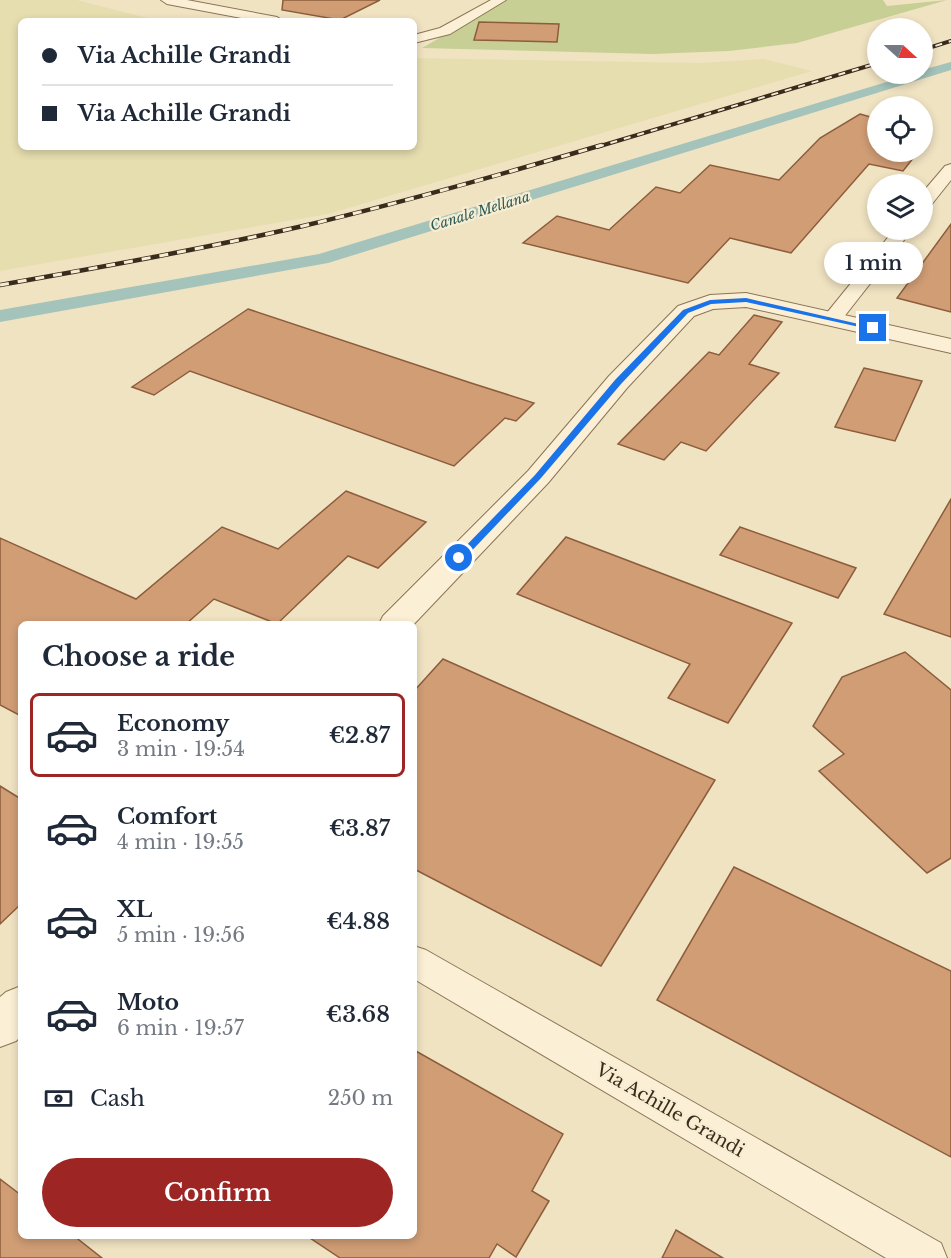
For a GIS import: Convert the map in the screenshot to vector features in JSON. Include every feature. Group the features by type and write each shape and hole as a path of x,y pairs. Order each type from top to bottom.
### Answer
{"street":[{"path":"167,0 261,18"},
{"path":"417,38 445,31 500,0"},
{"path":"933,191 951,168"},
{"path":"834,318 895,240"},
{"path":"399,621 538,477 618,382 686,311 710,302 746,300 951,346"},
{"name":"Via Achille Grandi","path":"417,963 926,1258"},
{"path":"0,1027 18,1009"}],"shaded area":[{"path":"0,0 77,0 147,18 18,18 18,150 417,150 417,58 701,63 764,59 812,71 328,214 0,271"}],"green space":[{"path":"506,0 883,0 887,6 947,0 884,18 867,18 867,23 797,43 729,51 652,54 422,48"}],"building":[{"path":"283,0 380,0 344,18 328,18 282,10"},
{"path":"479,22 559,24 557,42 474,40"},
{"path":"860,114 867,116 867,162 910,162 903,171 869,164 791,253 730,238 688,283 523,243 557,216 609,230 656,187 680,193 710,165 779,180 820,138"},
{"path":"951,224 951,312 897,298"},
{"path":"248,309 534,403 516,421 505,418 454,466 190,371 154,395 132,387"},
{"path":"754,315 782,322 749,364 779,373 706,451 681,442 664,460 618,444 709,352 719,355"},
{"path":"864,368 922,381 895,441 835,427"},
{"path":"346,491 426,522 378,568 348,556 280,621 269,621 214,599 189,621 18,621 18,714 0,705 0,538 136,599 222,527 278,549"},
{"path":"951,499 951,637 884,614"},
{"path":"740,527 856,568 838,598 720,555"},
{"path":"566,537 792,623 728,723 668,698 690,664 517,594"},
{"path":"905,652 951,690 951,858 927,873 819,771 844,754 813,726 842,677"},
{"path":"443,659 715,780 601,966 417,871 417,688"},
{"path":"0,786 18,797 18,907 0,924"},
{"path":"734,867 951,971 951,1157 657,1000"},
{"path":"417,1052 563,1134 532,1191 549,1201 516,1257 497,1244 489,1258 340,1258 312,1239 417,1239"},
{"path":"0,1179 18,1193 18,1239 78,1239 102,1258 0,1258"},
{"path":"676,1230 723,1258 662,1258"}],"waterway":[{"name":"Canale Mellana","path":"0,316 322,259 951,66"}],"railway":[{"path":"933,47 951,41"},
{"path":"597,147 867,66"},
{"path":"0,285 190,250 303,226 602,145"}],"route":[{"path":"459,558 538,477 618,382 686,311 710,302 746,300 873,328"}]}
